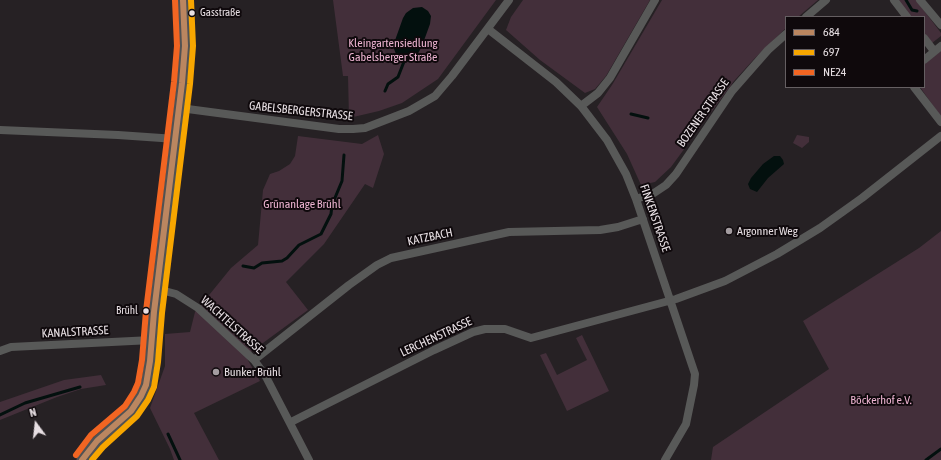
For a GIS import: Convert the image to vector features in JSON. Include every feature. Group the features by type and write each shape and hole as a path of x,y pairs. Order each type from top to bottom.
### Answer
{"main road":[{"path":"82,460 97,441 131,411 146,385 166,205 180,108 185,46 183,0"}],"street":[{"name":"GABELSBERGERSTRASSE","path":"180,108 339,129 365,128 409,110 432,98 452,76 509,0"},
{"path":"581,106 598,93 610,78 655,0"},
{"path":"807,16 826,0"},
{"path":"894,0 906,16"},
{"path":"920,0 941,25"},
{"name":"FINKENSTRASSE","path":"488,29 556,82 581,106 616,153 626,174 643,219 695,374 686,424 664,460"},
{"name":"BOZENER STRASSE","path":"636,199 654,193 666,185 676,174 732,91 768,50 785,35"},
{"path":"925,39 938,49 925,59"},
{"path":"915,88 941,122"},
{"path":"0,130 176,139"},
{"path":"670,300 725,281 777,254 820,228 862,198 941,136"},
{"name":"KATZBACH","path":"254,360 349,285 377,265 392,258 508,232 596,230 643,219"},
{"name":"WACHTELSTRASSE","path":"157,289 176,294 198,308 254,360 265,375 291,422 309,460"},
{"name":"LERCHENSTRASSE","path":"291,422 473,332 485,329 505,329 531,338 670,300"},
{"name":"KANALSTRASSE","path":"0,351 11,347 152,340"}],"green space":[{"name":"Kleingartensiedlung Gabelsberger Straße","path":"333,0 496,0 438,79 402,103 379,111 349,118 348,76 343,76"},
{"path":"523,0 650,0 606,76 595,89 585,93 540,60 506,30 511,17"},
{"path":"662,0 818,0 799,16 785,16 785,29 734,81 671,167 655,182 641,185 627,154 597,107 612,85"},
{"path":"898,0 916,0 941,33 941,36 932,43 925,34 925,16 910,16"},
{"path":"941,51 941,117 921,88 925,88 925,63"},
{"name":"Grünanlage Brühl","path":"378,135 384,154 373,188 365,184 324,244 286,282 308,310 246,357 260,381 194,413 219,460 174,460 150,408 165,366 165,334 190,332 195,312 231,268 258,245 263,190 270,174 279,171 290,164 295,156 298,136 362,144"},
{"path":"797,135 809,137 809,142 802,148 793,143"},
{"name":"Böckerhof e.V.","path":"941,231 941,460 711,460 713,447 829,369 803,321 919,248"},
{"path":"582,335 609,391 567,411 540,355 546,353 557,375 587,360 576,338"},
{"path":"101,375 106,385 81,389 0,420 0,402 64,380"}],"shaded area":[{"path":"422,7 428,11 431,16 430,24 422,46 414,61 404,62 397,57 393,46 406,13 413,8"},
{"path":"774,156 780,156 784,164 768,178 757,192 750,189 748,184 751,178 763,164"}],"waterway":[{"path":"906,0 912,10 917,11"},
{"path":"385,91 388,84 398,77 405,59"},
{"path":"631,114 648,118"},
{"path":"243,266 254,268 262,263 282,261 287,258 299,245 321,234 331,214 332,205 342,181 344,155"},
{"path":"0,415 25,403 80,387"},
{"path":"168,434 180,460"},
{"path":"926,460 941,449"}],"transit line":[{"name":"NE24","path":"76,455 91,435 125,406 138,383 142,360 146,311 174,82 177,46 175,0"},
{"name":"684","path":"82,460 97,441 131,411 146,385 182,83 185,46 183,0"},
{"name":"697","path":"92,460 103,447 137,416 148,400 154,387 190,84 193,46 191,0"}],"place":[{"name":"Gasstraße","path":"192,13"},
{"name":"Argonner Weg","path":"729,231"},
{"name":"Brühl","path":"146,311"},
{"name":"Bunker Brühl","path":"216,372"}]}
